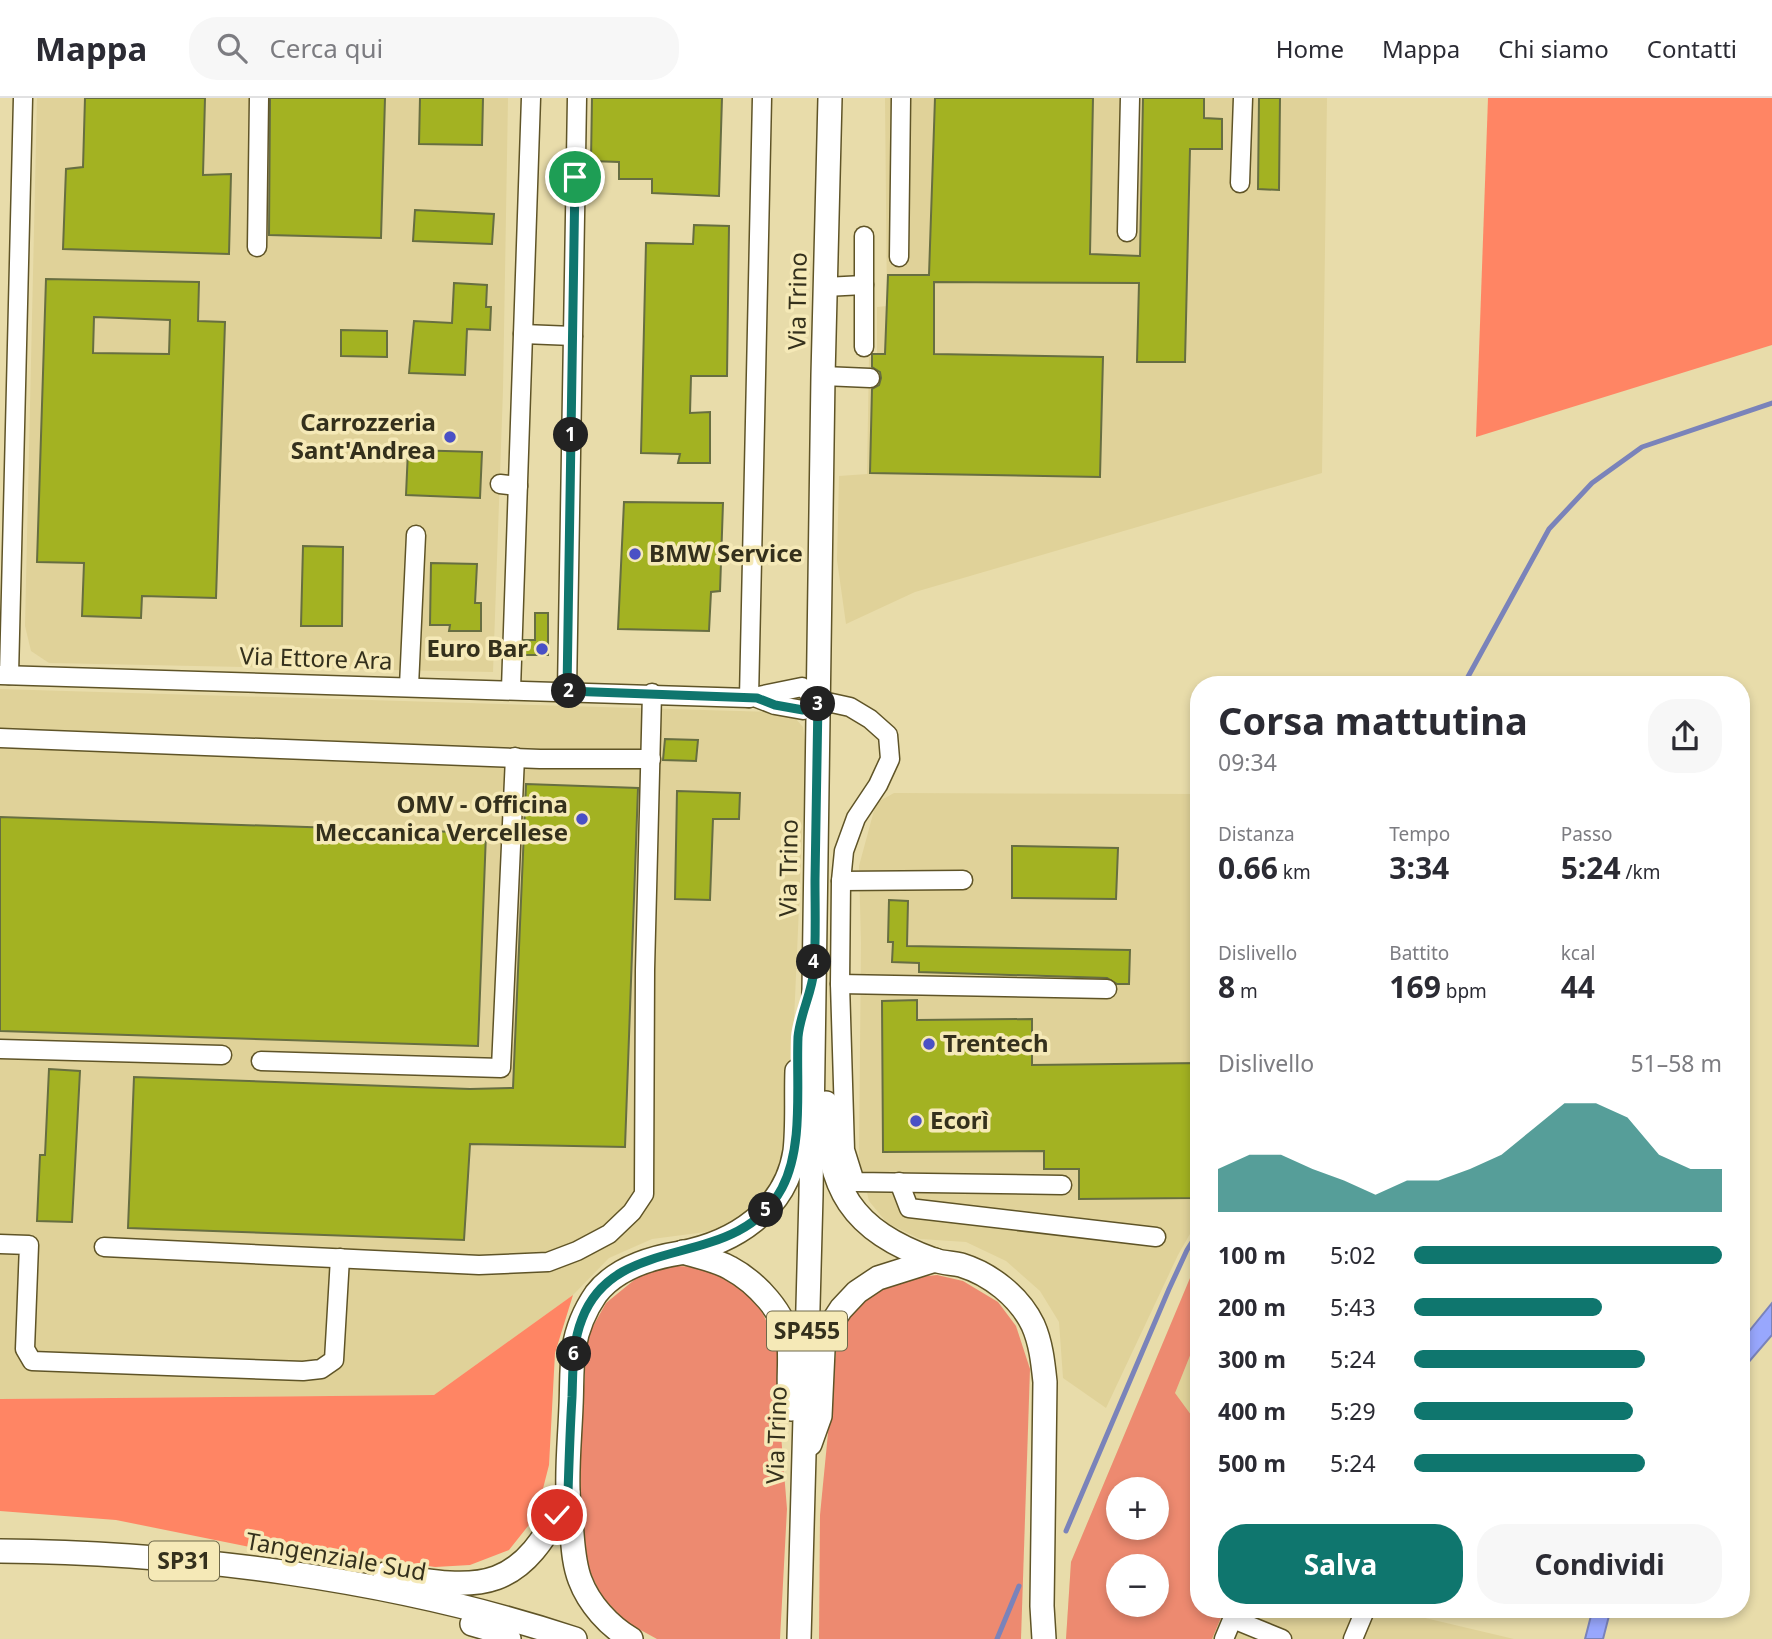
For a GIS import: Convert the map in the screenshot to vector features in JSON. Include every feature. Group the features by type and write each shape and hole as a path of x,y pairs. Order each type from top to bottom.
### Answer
{"main road":[{"name":"Via Trino","path":"799,1639 811,1195 823,376 830,98"},
{"path":"631,1639 606,1620 592,1602 580,1581 573,1557 568,1493 574,1348 582,1317 597,1293 635,1264 661,1255 683,1252 738,1233 756,1221 780,1191 790,1171 795,1150 799,1033 814,972"},
{"path":"814,972 826,1034 829,1154 847,1200 878,1233 899,1245 935,1260 982,1273 1019,1304 1033,1325 1041,1350 1045,1382 1042,1606 1044,1639"},
{"path":"683,1252 730,1268 745,1278 760,1291 785,1326 789,1341 790,1405 803,1467"},
{"path":"803,1467 820,1416 823,1350 828,1329 841,1309 857,1292 878,1278 935,1260"},
{"path":"356,1585 384,1574 441,1584 467,1585 502,1576 535,1551 549,1532 568,1493"},
{"name":"Tangenziale Sud","path":"4,1549 49,1550 221,1564 356,1585 410,1595 542,1628 575,1639"},
{"path":"410,1595 439,1614 486,1628 509,1639"},
{"path":"1034,1639 1042,1606"}],"street":[{"path":"4,675 9,307 23,98"},
{"path":"257,247 259,98"},
{"path":"511,689 509,485 523,334 531,98"},
{"path":"567,691 577,98"},
{"path":"753,698 762,98"},
{"path":"899,257 901,98"},
{"path":"1126,232 1130,98"},
{"path":"1240,183 1242,98"},
{"path":"864,236 864,347"},
{"path":"825,287 864,285"},
{"path":"523,334 573,336"},
{"path":"823,376 870,378"},
{"path":"410,686 416,535"},
{"name":"Via Ettore Ara","path":"4,675 753,698 802,687 818,700"},
{"path":"104,1247 479,1265 548,1262 577,1251 609,1234 632,1212 643,1194 652,694"},
{"path":"818,700 850,707 870,719 888,735 890,759 878,785 856,818 844,851 841,881 840,984 845,1150 855,1182 1062,1185"},
{"path":"0,737 515,757 651,759"},
{"path":"261,1061 502,1068 515,757"},
{"path":"841,881 963,880"},
{"path":"840,984 1107,989"},
{"path":"0,1049 222,1055"},
{"path":"899,1182 909,1208 1156,1237"},
{"path":"0,1244 29,1245 25,1349 32,1361 303,1371 321,1369 334,1360 340,1258"},
{"path":"1224,1639 1233,1618"},
{"path":"1244,1618 1282,1639"},
{"path":"1353,1639 1362,1618"}],"shaded area":[{"path":"37,98 508,98 503,390 493,672 49,663 31,651 25,626"},
{"path":"885,98 1327,98 1322,473 915,592 846,624 837,560 839,476 867,474 869,357 877,356 877,307 887,306"},
{"path":"1488,98 1772,98 1772,345 1476,437"},
{"path":"0,689 770,712 794,717 803,727 806,748 788,1157 774,1187 752,1210 721,1230 652,1239 609,1258 573,1295 434,1395 0,1399"},
{"path":"894,793 1190,794 1190,1234 1106,1408 1063,1378 1059,1322 1040,1291 1006,1261 966,1242 920,1239 887,1223 869,1201 859,1158 859,866 876,803"},
{"path":"677,1266 699,1267 734,1279 762,1312 777,1344 778,1398 787,1509 780,1639 657,1639 626,1622 601,1595 580,1550 578,1487 587,1337 606,1303 644,1272"},
{"path":"937,1275 963,1281 998,1302 1016,1326 1030,1369 1021,1639 819,1639 820,1515 837,1341 854,1309 878,1291 910,1278"},
{"path":"1190,1278 1190,1618 1425,1618 1514,1639 1066,1639 1071,1562 1106,1479 1106,1540 1169,1540 1169,1477 1107,1477"},
{"path":"1190,1278 1190,1356 1175,1393 1190,1414 1190,1618 1221,1618 1212,1639 1066,1639 1071,1562 1106,1479 1106,1540 1169,1540 1169,1477 1107,1477"},
{"path":"573,1295 555,1353 549,1465 536,1516 509,1550 470,1565 435,1567 377,1558 275,1552 116,1520 0,1511 0,1399 434,1395"}],"water":[{"path":"1772,1303 1772,1335 1750,1361 1750,1330"},
{"path":"1590,1618 1608,1618 1603,1639 1585,1639"}],"building":[{"path":"85,98 205,98 203,175 231,174 229,254 63,249 66,169 83,167"},
{"path":"270,98 385,98 381,238 269,235"},
{"path":"420,98 483,98 482,145 419,144"},
{"path":"592,98 722,98 719,196 652,193 652,179 619,179 619,162 591,161"},
{"path":"935,98 1093,98 1090,254 1140,256 1143,98 1204,98 1204,118 1222,119 1222,149 1190,149 1185,362 1137,362 1139,283 934,282 934,354 1103,357 1100,477 870,473 872,389 879,385 881,378 880,372 872,367 872,354 885,354 888,275 929,275"},
{"path":"1259,98 1280,98 1279,190 1258,189"},
{"path":"415,210 494,214 492,244 413,241"},
{"path":"694,225 729,226 727,376 691,376 690,413 710,412 710,463 678,463 680,454 641,453 646,243 693,244"},
{"path":"46,279 199,282 198,321 225,322 216,598 142,596 141,618 82,616 84,563 37,562","holes":["94,317 170,320 169,354 93,353"]},
{"path":"454,283 487,285 486,307 491,307 490,330 467,329 465,375 409,373 414,321 452,323"},
{"path":"341,330 387,331 387,357 341,356"},
{"path":"408,450 482,452 480,498 406,495"},
{"path":"624,502 723,503 720,591 711,592 709,631 618,629"},
{"path":"303,546 343,547 342,626 301,626"},
{"path":"431,563 477,564 475,603 481,603 481,631 449,631 450,625 430,625"},
{"path":"535,613 548,613 548,655 524,655 524,640 535,640"},
{"path":"665,739 698,740 696,761 663,760"},
{"path":"526,784 638,788 625,1147 470,1144 464,1240 128,1228 134,1077 470,1089 513,1088"},
{"path":"677,791 740,793 739,819 713,819 710,900 675,899"},
{"path":"0,817 486,833 478,1046 0,1031"},
{"path":"1012,846 1118,848 1116,899 1012,898"},
{"path":"889,900 908,901 907,946 1130,950 1129,984 1117,984 1107,978 919,972 919,963 892,962 893,942 888,942"},
{"path":"917,1000 917,1020 1032,1019 1032,1065 1190,1063 1190,1198 1079,1199 1079,1169 1044,1169 1044,1151 883,1152 882,1001"},
{"path":"49,1069 80,1071 72,1222 37,1221 40,1155 45,1155"}],"waterway":[{"path":"1468,676 1549,529 1592,483 1642,447 1772,403"},
{"path":"1066,1531 1190,1245"},
{"path":"997,1639 1019,1586"}],"place":[{"name":"Carrozzeria Sant'Andrea","path":"450,437"},
{"name":"BMW Service","path":"635,554"},
{"name":"Euro Bar","path":"542,649"},
{"name":"OMV - Officina Meccanica Vercellese","path":"582,819"},
{"name":"Trentech","path":"929,1044"},
{"name":"Ecorì","path":"916,1121"}],"route":[{"path":"557,1515 568,1493 574,1348 582,1317 597,1293 635,1264 661,1255 683,1252 738,1233 756,1221 769,1206 790,1171 795,1150 799,1033 814,972 818,700 803,710 775,705 757,698 567,691 575,177"}]}
